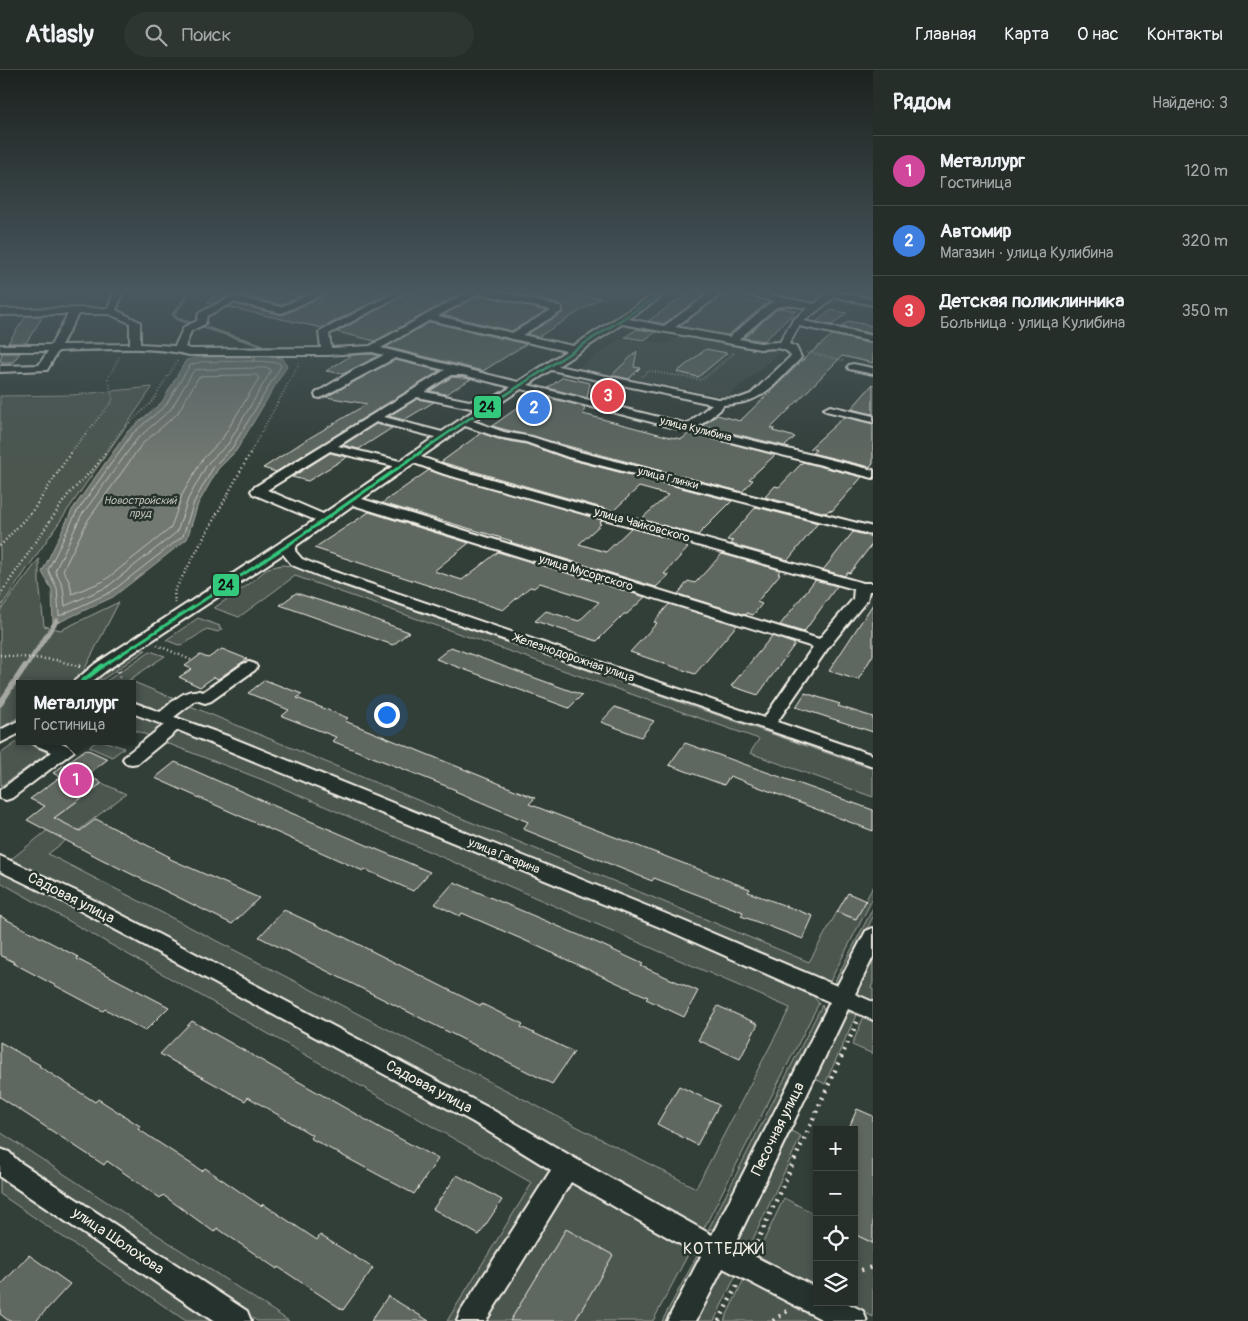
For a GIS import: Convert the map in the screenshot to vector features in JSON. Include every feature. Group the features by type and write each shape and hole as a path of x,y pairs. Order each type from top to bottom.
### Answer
{"street":[{"path":"0,369 43,368 55,348"},
{"path":"158,348 305,352 372,349"},
{"path":"569,348 576,350"},
{"path":"84,680 291,542 464,422 579,348"},
{"path":"550,367 718,402 741,401 755,396 796,357 788,348"},
{"name":"улица Кулибина","path":"372,349 873,474"},
{"path":"320,395 358,372 394,354"},
{"path":"561,360 610,368"},
{"path":"853,367 873,371"},
{"path":"323,519 256,491 449,372 466,372"},
{"path":"415,393 486,408"},
{"path":"690,427 716,408 718,402"},
{"path":"830,409 873,419"},
{"path":"374,418 445,436"},
{"name":"улица Глинки","path":"464,422 502,435 528,439 572,454 873,530"},
{"name":"улица Чайковского","path":"328,447 407,461 448,471 867,593"},
{"name":"улица Мусоргского","path":"350,500 822,646"},
{"name":"Железнодорожная улица","path":"291,542 288,552 297,562 327,574 873,761"},
{"path":"767,724 822,646 867,593"},
{"path":"132,759 194,694 205,698 249,667"},
{"name":"улица Гагарина","path":"136,709 224,741 674,925 869,1009"},
{"path":"6,794 64,752 49,745"},
{"name":"Садовая улица","path":"0,862 73,898 448,1097 567,1168 746,1266 853,1321"},
{"name":"Песочная улица","path":"681,1321 718,1251 873,936"},
{"name":"улица Шолохова","path":"0,1160 8,1169 237,1321"},
{"path":"471,1321 567,1168"}],"path":[{"path":"0,546 34,509 66,459 112,400 108,378 121,355 133,348"},
{"path":"641,378 649,371 702,380 734,354 724,352 727,348"},
{"path":"793,348 844,360 853,367"},
{"path":"0,595 67,496 97,465 121,431 152,402 184,350"},
{"path":"177,619 174,592 305,352"},
{"path":"156,645 191,660"},
{"path":"0,655 56,660 96,671"},
{"path":"119,670 121,680"},
{"path":"719,1321 869,1009"},
{"path":"858,1271 873,1267"}],"shaded area":[{"path":"607,348 761,348 781,352 727,397 578,368"},
{"path":"152,387 0,608 0,396 72,395"},
{"path":"39,559 39,582 44,626 61,630 119,602 82,674 74,680 16,680 16,719 0,729 0,611"},
{"path":"282,565 292,566 324,579 873,769 873,797 750,753 759,739 295,576 239,617 214,608 248,585 268,568"},
{"path":"198,618 220,626 219,628 222,629 218,632 207,629 181,646 166,640"},
{"path":"139,650 146,650 100,680 103,671"},
{"path":"150,651 165,656 129,680 108,680"},
{"path":"136,683 177,700 160,712 136,703"},
{"path":"188,705 809,962 837,912 855,919 873,887 873,898 829,983 173,717"},
{"path":"136,715 161,724 162,727 154,738 136,731"},
{"path":"181,732 217,744 675,932 808,990 819,1003 703,1230 690,1228 10,860 59,821 54,818 102,783 126,794 48,854 696,1188 790,1008 271,783 161,741 172,733"},
{"path":"16,743 16,745 31,745 48,753 1,786 0,754"},
{"path":"92,745 115,745 124,748 112,757 89,747"},
{"path":"0,868 67,901 551,1164 554,1176 461,1321 447,1321 532,1183 0,882"},
{"path":"873,908 873,917 840,982 834,983"},
{"path":"873,958 873,983 871,988 873,989 873,1003 862,999 857,991"},
{"path":"822,1005 825,1013 716,1228 708,1230"},
{"path":"847,1013 857,1013 825,1084 816,1079"},
{"path":"864,1016 873,1020 873,1054 852,1045"},
{"path":"791,1131 801,1136 748,1250 738,1241"},
{"path":"0,1132 289,1321 257,1321 18,1165 0,1147"},
{"path":"0,1174 217,1321 186,1321 0,1194"},
{"path":"577,1182 692,1247 653,1321 482,1321 568,1183"},
{"path":"784,1198 813,1213 813,1285 757,1255"},
{"path":"858,1236 873,1243 873,1317 852,1306 858,1306"},
{"path":"698,1254 700,1260 668,1321 662,1321"},
{"path":"722,1266 737,1273 714,1321 693,1321"},
{"path":"745,1277 826,1321 724,1321"}],"water":[{"name":"Новостройский пруд","path":"257,356 283,358 287,366 236,451 218,469 198,504 187,539 113,597 53,625 52,590 42,572 72,510 128,431 162,402 186,360 200,357"}],"building":[{"path":"392,348 519,348 483,371"},
{"path":"816,348 873,348 873,363 842,356 771,428 775,429 773,431 795,437 785,446 702,426 717,415 740,421"},
{"path":"706,349 727,353 698,377 677,372"},
{"path":"637,351 634,367 640,368 629,379 612,375"},
{"path":"2,353 20,353 13,362 0,362"},
{"path":"372,354 379,356 343,374 326,371 352,355"},
{"path":"395,360 440,371 276,472 263,468 367,404 326,397"},
{"path":"452,377 471,379 446,394 430,391"},
{"path":"563,377 590,383 587,398 548,388"},
{"path":"603,383 620,387 609,398 591,394"},
{"path":"873,384 873,414 851,409"},
{"path":"538,395 585,407 583,414 670,437 682,439 689,433 775,455 749,479 753,480 742,492 492,426"},
{"path":"417,399 434,402 404,420 389,416"},
{"path":"844,417 873,424 873,464 870,467 812,453 816,450 810,448"},
{"path":"376,424 392,428 359,449 343,445"},
{"path":"481,433 498,439 526,444 568,459 732,501 698,535 641,519 668,495 639,487 613,511 441,462"},
{"path":"330,453 347,457 308,481 292,477"},
{"path":"803,462 862,477 832,511 829,510 826,513 765,497 775,486 779,487"},
{"path":"429,470 602,520 599,523 601,524 579,544 606,552 631,528 688,544 686,547 688,548 664,574 669,575 656,587 510,542 512,541 382,503"},
{"path":"756,507 818,523 788,560 731,544 733,541 727,540"},
{"path":"369,512 469,543 434,571 462,580 498,552 645,597 627,614 624,614 597,641 535,621 546,611 579,621 599,602 540,583 534,588 530,587 503,610 314,548"},
{"path":"853,532 873,537 873,543 850,573 847,572 845,576 823,570"},
{"path":"722,554 780,570 778,573 780,574 757,602 762,604 753,615 747,613 746,615 678,594 688,581 695,583"},
{"path":"815,580 837,586 804,632 780,625"},
{"path":"296,593 409,632 393,645 280,605"},
{"path":"669,604 737,625 695,674 630,652 657,623 654,622"},
{"path":"873,604 873,655 858,680 829,671"},
{"path":"772,636 795,644 758,695 731,686"},
{"path":"451,647 582,695 569,708 436,659"},
{"path":"222,649 247,659 218,679 214,677 200,687 179,677 192,669 185,666 200,655 208,658"},
{"path":"265,680 302,694 297,698 348,718 345,721 535,798 529,804 750,889 748,892 813,916 803,939 741,916 743,912 654,878 652,881 523,829 528,822 456,790 332,741 336,737 282,716 289,710 248,693"},
{"path":"805,693 873,717 873,732 796,707"},
{"path":"615,707 654,721 641,737 601,722"},
{"path":"685,743 873,810 873,831 730,776 724,785 669,765"},
{"path":"86,749 108,759 87,775 102,783 54,818 80,831 96,819 170,857 168,858 259,898 232,924 27,820 45,806 30,799 60,777 53,773"},
{"path":"175,762 430,872 413,891 364,869 363,871 155,778"},
{"path":"454,882 600,944 643,964 641,966 698,991 684,1017 646,999 648,997 526,941 462,913 460,916 435,904"},
{"path":"848,893 866,901 856,919 837,912"},
{"path":"284,910 328,929 481,1006 482,1004 523,1024 521,1027 574,1052 552,1084 259,937"},
{"path":"0,916 169,1007 145,1031 13,963 0,955"},
{"path":"718,1006 758,1024 740,1059 698,1040"},
{"path":"192,1021 438,1159 414,1194 310,1138 312,1135 248,1097 245,1101 160,1054"},
{"path":"0,1042 40,1065 95,1102 98,1099 140,1126 138,1129 202,1171 205,1168 261,1206 263,1204 317,1240 320,1235 373,1268 343,1310 278,1267 277,1269 217,1228 214,1232 163,1195 160,1198 107,1161 104,1165 0,1097"},
{"path":"679,1086 719,1105 697,1145 657,1124"},
{"path":"857,1109 873,1116 873,1243 858,1236 858,1126 850,1126"},
{"path":"457,1175 502,1200 479,1235 433,1209"},
{"path":"566,1229 613,1255 575,1321 510,1321"},
{"path":"29,1255 70,1284 36,1321 9,1321 0,1314 0,1286"},
{"path":"388,1296 429,1321 371,1321"}],"waterway":[{"path":"253,361 259,348"},
{"path":"25,668 57,620"},
{"path":"0,704 25,666"}],"transit line":[{"name":"24","path":"84,680 101,667 291,543 464,422 577,348"}],"place":[{"name":"Детская поликлинника","path":"608,396"},
{"name":"Автомир","path":"534,408"},
{"name":"Металлург","path":"76,780"}],"district":[{"name":"КОТТЕДЖИ","path":"724,1249"}]}
